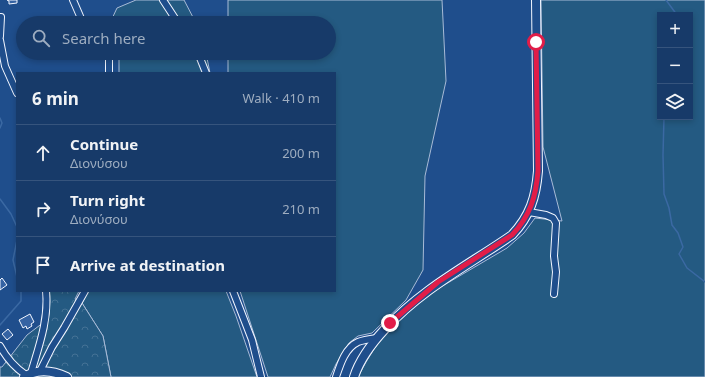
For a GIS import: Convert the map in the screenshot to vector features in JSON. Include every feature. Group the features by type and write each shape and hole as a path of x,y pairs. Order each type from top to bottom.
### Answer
{"main road":[{"path":"354,377 360,361 376,338 398,315 438,282 512,235 519,228 529,212 537,189 538,171 536,0"},
{"path":"27,375 40,371 53,372 67,377"}],"street":[{"path":"73,0 80,16"},
{"path":"163,0 173,16"},
{"path":"0,36 1,17"},
{"path":"0,40 5,66 16,91"},
{"path":"109,60 109,72"},
{"path":"201,60 206,72"},
{"path":"529,212 546,215 553,218 556,223 554,256 556,272 554,294"},
{"path":"0,346 6,358 14,367 27,375 43,333 46,292"},
{"path":"40,371 52,347 84,292"},
{"path":"233,292 252,340 261,377"},
{"path":"336,377 342,360 352,345 376,338"}],"green space":[{"path":"136,0 184,0 192,16 113,16 117,8"},
{"path":"228,0 442,0 446,81 425,176 423,270 406,300 372,333 358,336 349,343 330,377 268,377 240,292 336,292 336,72 228,72 228,60 336,60 336,16 228,16"},
{"path":"541,0 705,0 705,377 358,377 379,341 405,314 434,291 507,248 524,233 535,218 562,221 543,147"},
{"path":"119,60 207,60 210,72 119,72"},
{"path":"49,292 78,292 75,299 82,303 103,336 111,377 0,377 0,367 2,367 27,335 48,319"},
{"path":"88,292 226,292 257,377 111,377 103,336 82,303"}],"building":[{"path":"7,0 17,0 17,3 9,4 9,1"},
{"path":"2,278 7,285 0,290 0,280"},
{"path":"30,314 34,322 31,324 32,326 27,329 26,326 23,328 19,320"},
{"path":"8,329 13,335 7,340 2,334"}],"waterway":[{"path":"666,0 675,12"},
{"path":"0,118 2,123 0,128"},
{"path":"664,120 664,194 669,208 672,225 678,233 683,247 679,254 687,268 705,282"},
{"path":"0,199 11,214 16,225"},
{"path":"16,245 13,260 16,273"},
{"path":"0,325 21,301 21,292"}],"route":[{"path":"390,323 438,282 512,235 519,228 529,212 537,189 538,171 536,42"}]}
